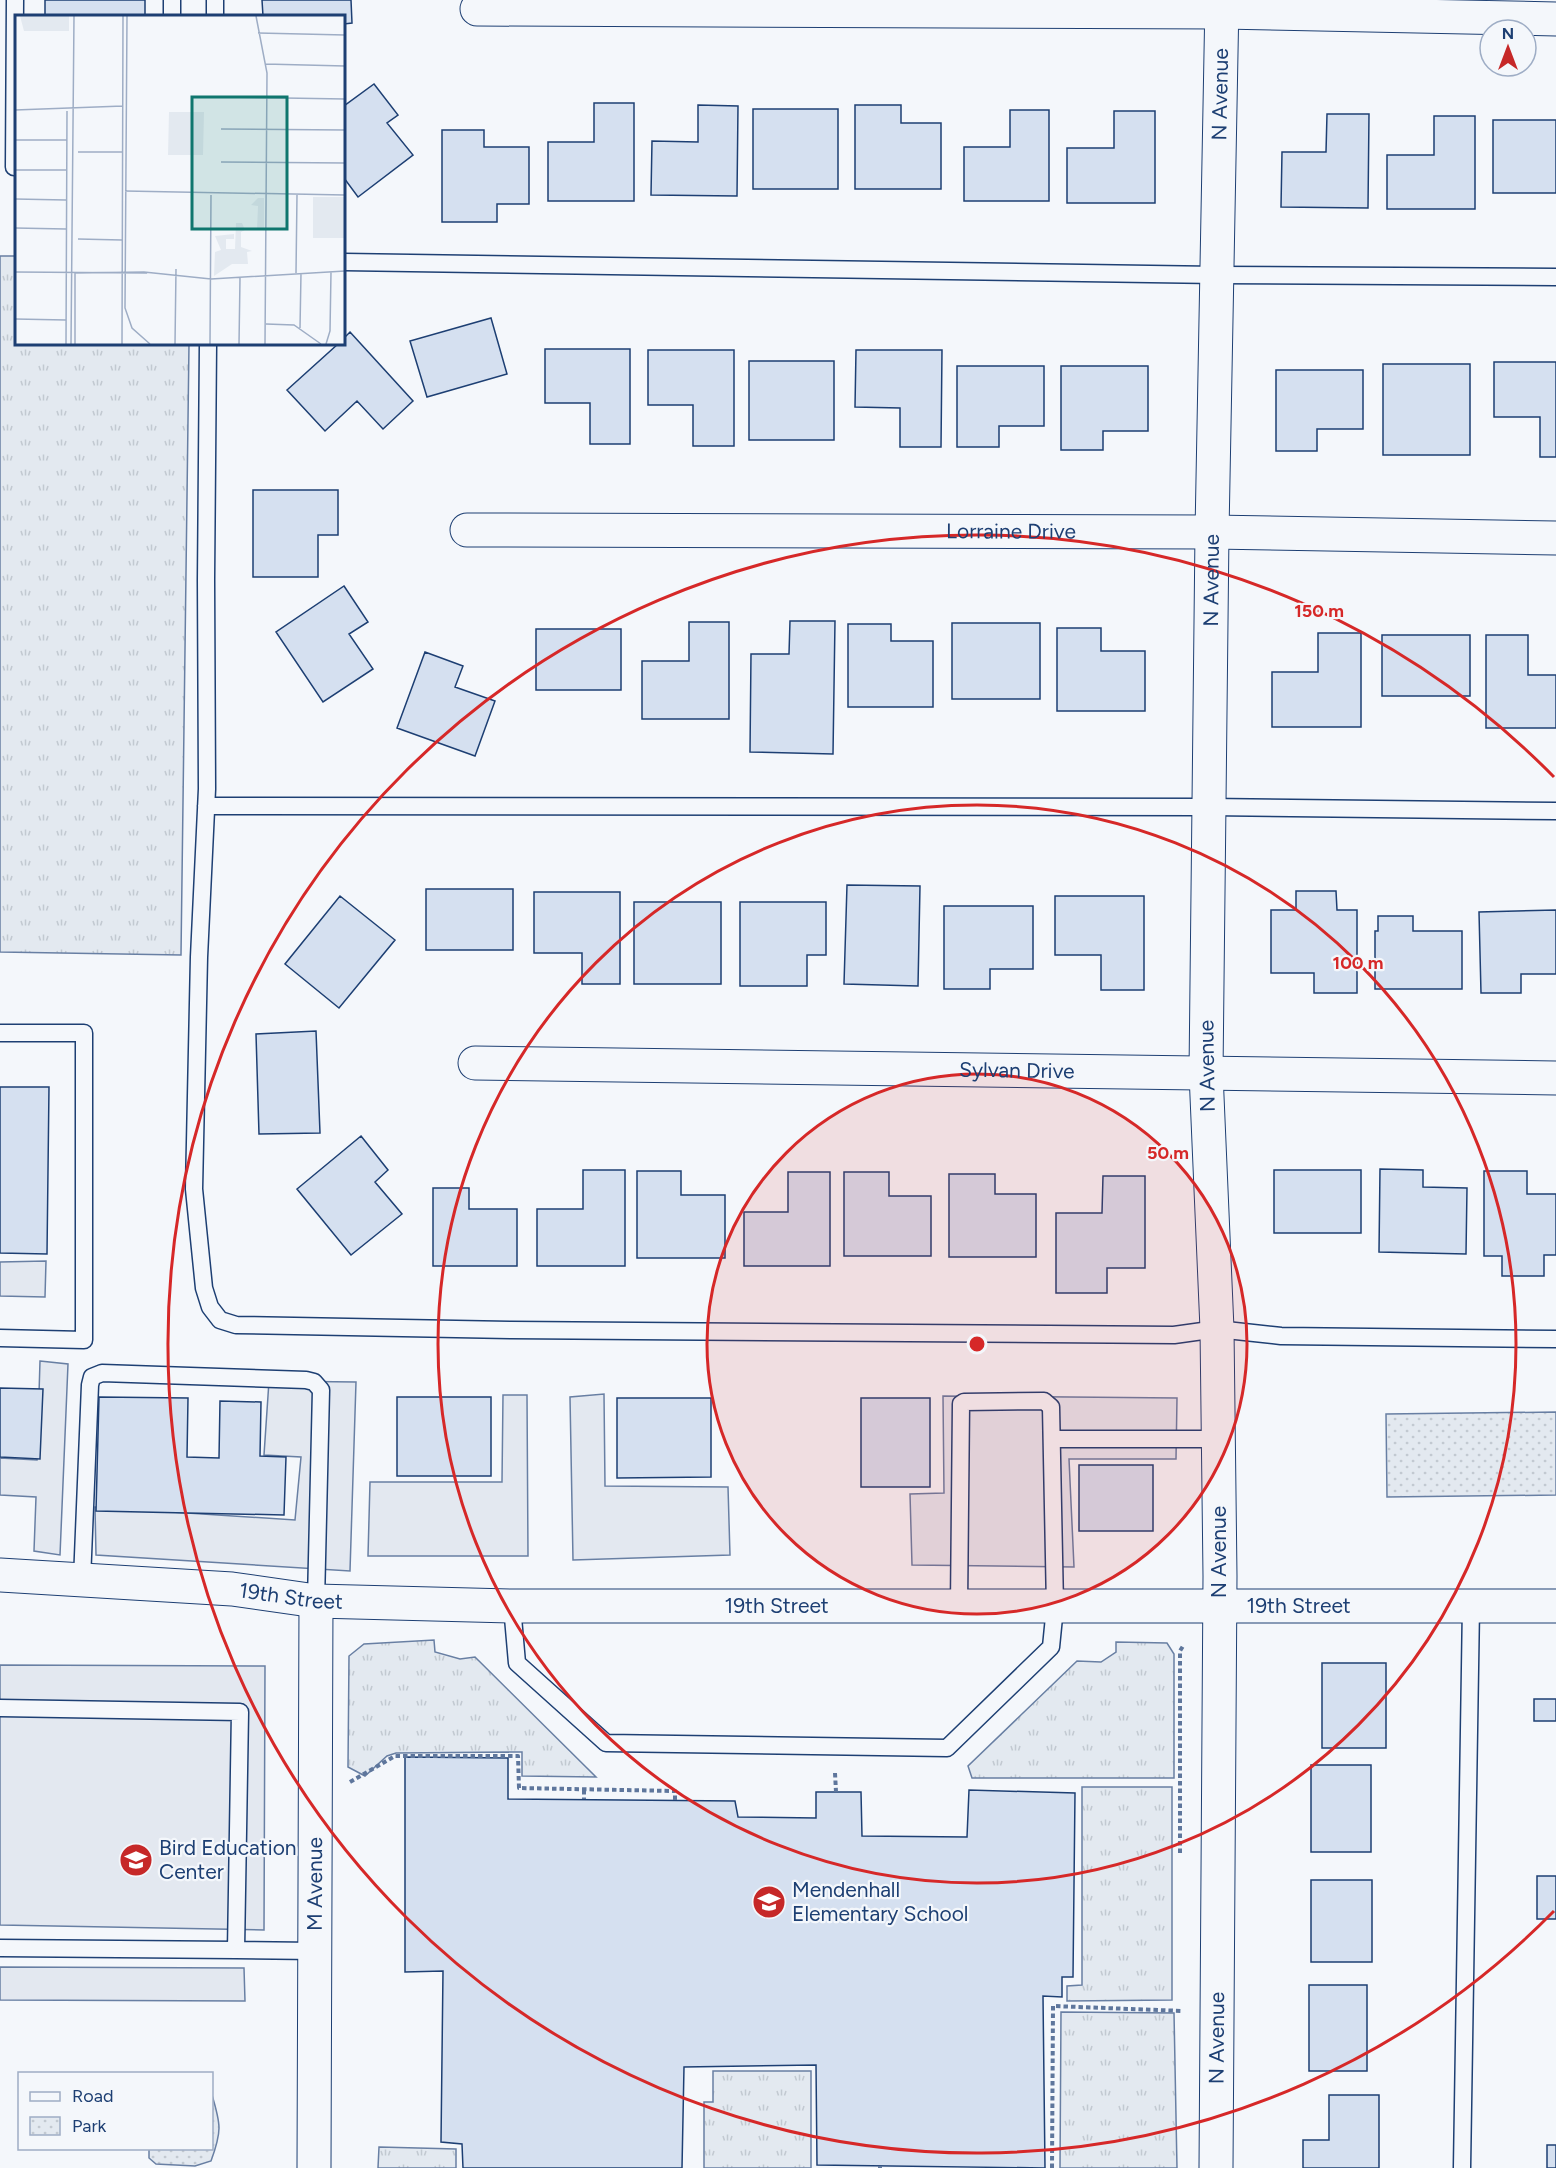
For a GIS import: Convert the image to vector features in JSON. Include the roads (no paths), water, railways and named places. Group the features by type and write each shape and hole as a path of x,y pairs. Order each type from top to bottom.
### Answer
{"street":[{"path":"477,9 1222,6 1556,19"},
{"name":"N Avenue","path":"1216,2168 1220,1607 1217,1329 1206,1073 1212,532 1222,6"},
{"name":"Lorraine Drive","path":"467,530 1212,532 1556,538"},
{"name":"Sylvan Drive","path":"475,1064 1556,1078"},
{"name":"19th Street","path":"0,1575 232,1589 316,1601 512,1606 1556,1606"},
{"name":"M Avenue","path":"314,2168 316,1601"}],"lane":[{"path":"10,167 15,0"},
{"path":"345,262 1217,275 1556,277"},
{"path":"208,345 206,806 199,957 194,1189 204,1288 210,1307 220,1320 236,1325 523,1330 1174,1335 1217,1329 1281,1336 1556,1339"},
{"path":"206,806 1209,807 1556,811"},
{"path":"0,1033 84,1033 84,1340 0,1338"},
{"path":"82,1580 92,1377 102,1373 306,1380 314,1382 321,1390 316,1601"},
{"path":"512,1606 517,1663 606,1743 946,1748 1051,1647 1055,1607 1052,1438 1051,1407 1044,1401 964,1402 961,1404 959,1606"},
{"path":"1052,1438 1218,1438"},
{"path":"1461,2168 1471,1606"},
{"path":"0,1708 240,1712 236,1950"},
{"path":"0,1948 315,1951"}],"place":[{"name":"Bird Education Center","path":"136,1860"},
{"name":"Mendenhall Elementary School","path":"769,1902"}]}
